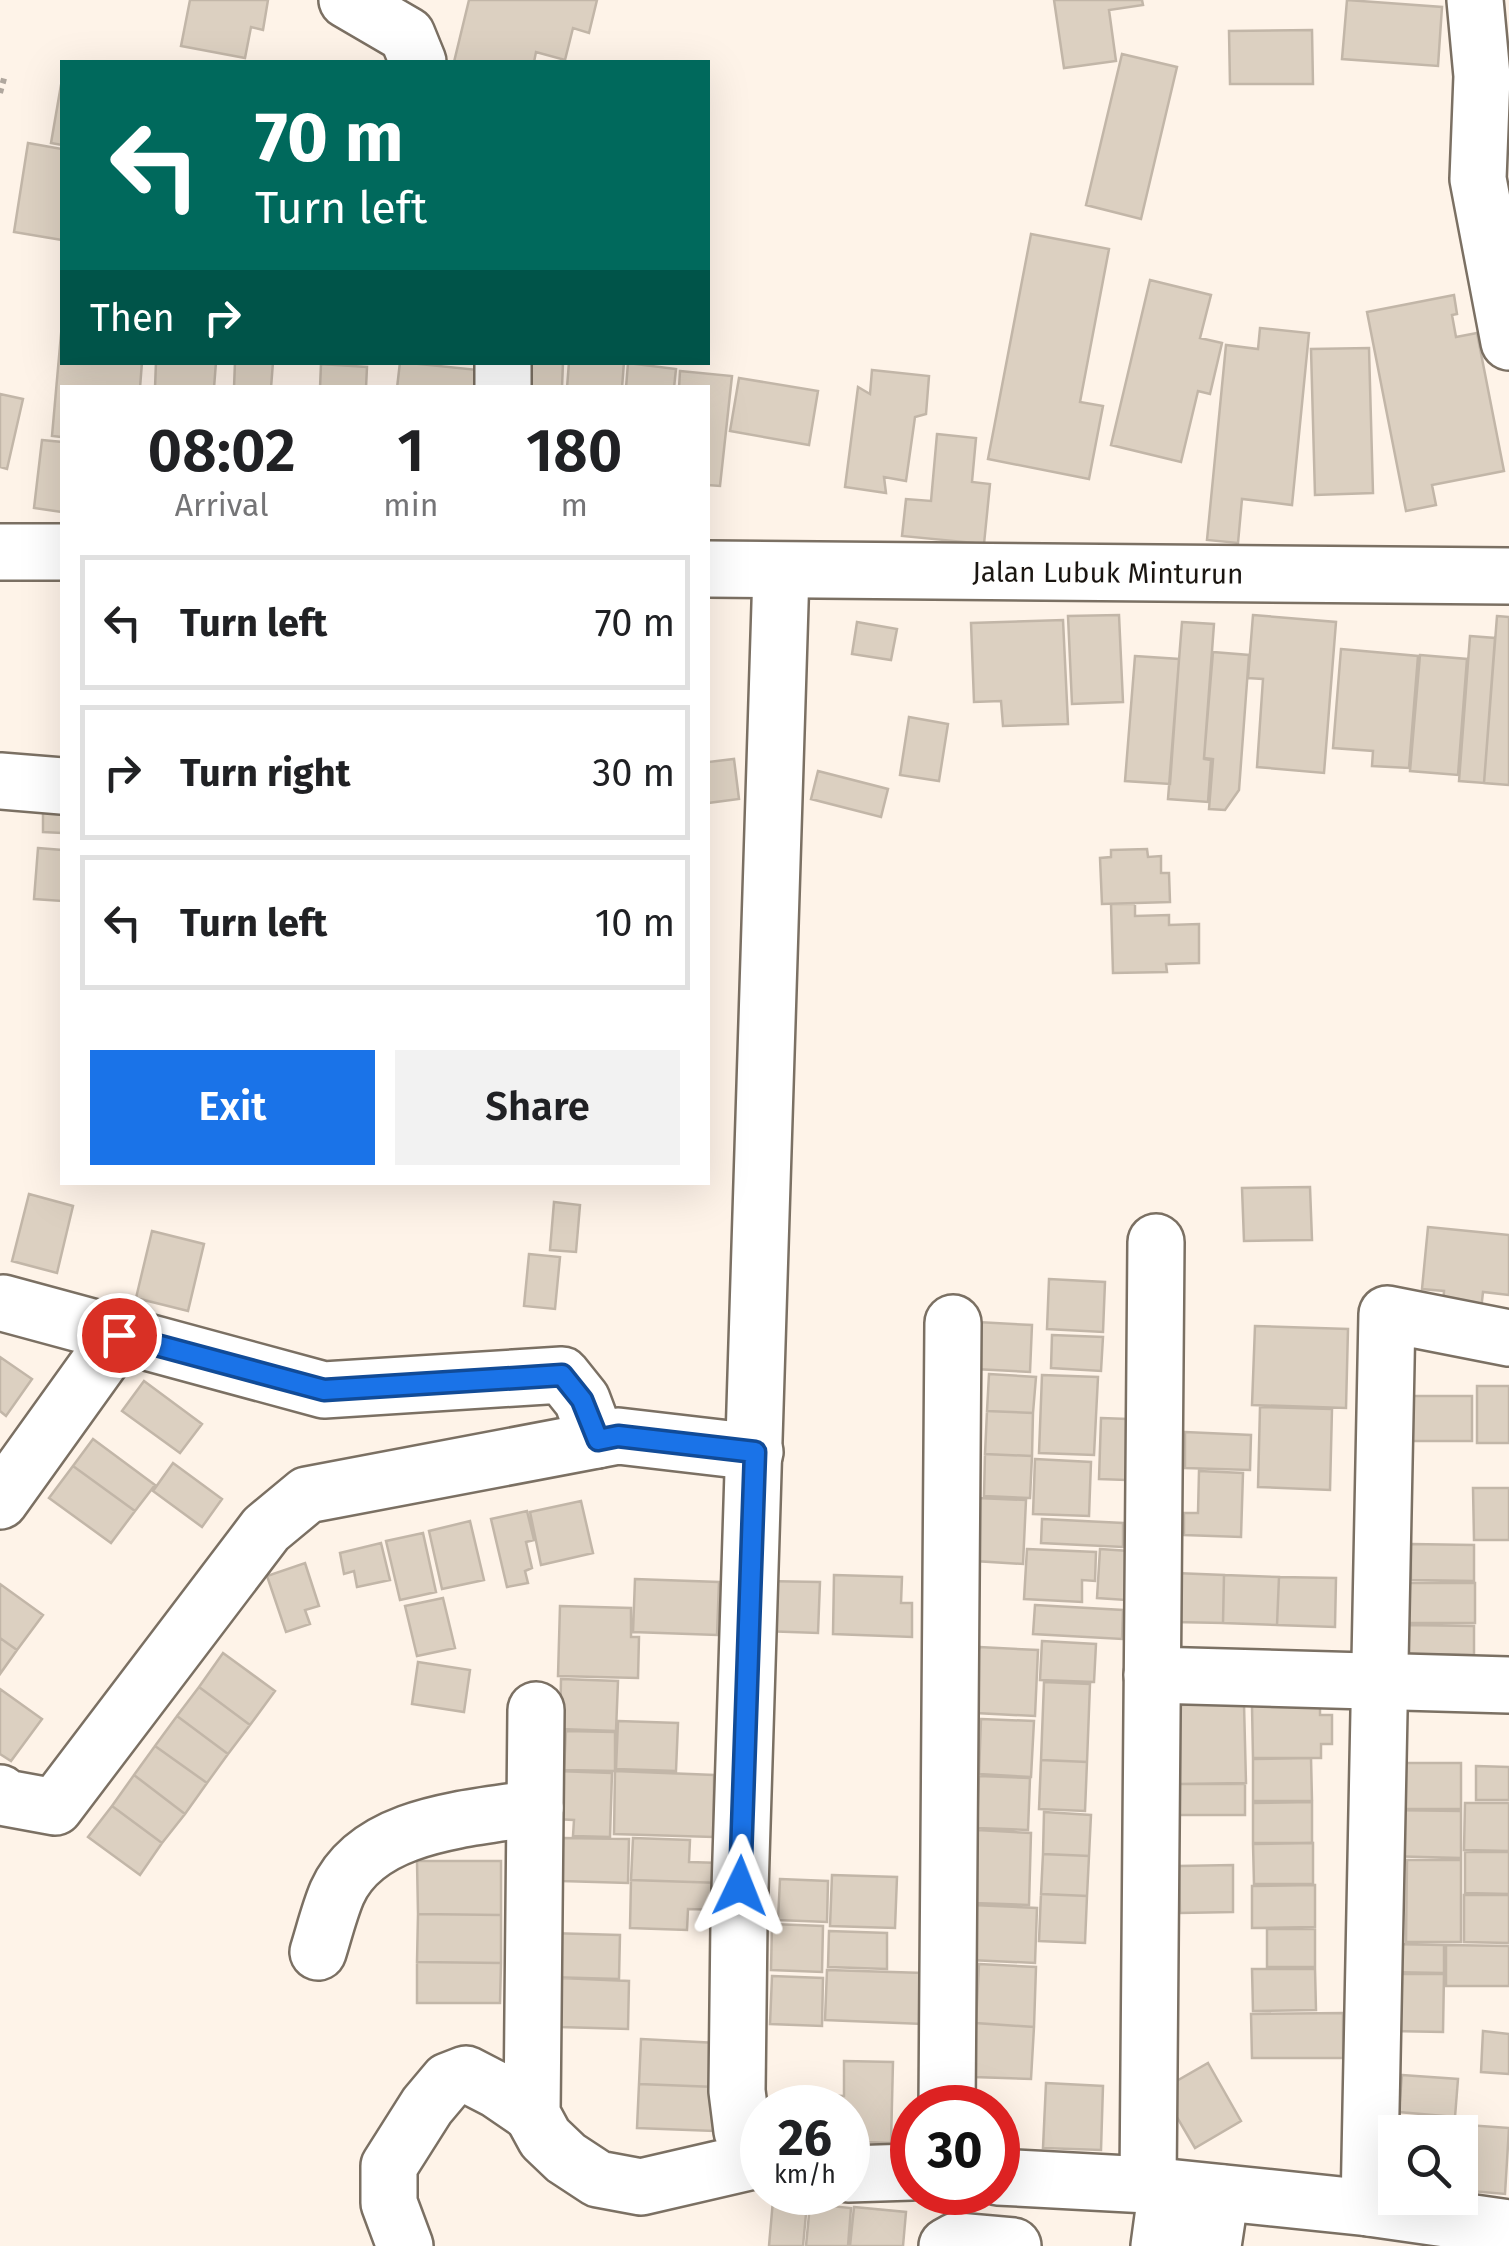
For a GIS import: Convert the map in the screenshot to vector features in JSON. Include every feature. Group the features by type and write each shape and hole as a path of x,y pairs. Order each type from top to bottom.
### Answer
{"street":[{"path":"347,0 407,35 417,60"},
{"path":"1475,0 1482,76 1478,179 1509,342"},
{"path":"0,552 60,552"},
{"name":"Jalan Lubuk Minturun","path":"710,569 1509,576"},
{"path":"740,2115 739,1922 781,572"},
{"path":"0,782 60,786"},
{"path":"1156,1242 1152,1675 1159,2246"},
{"path":"4,1304 324,1390 562,1375 582,1400 598,1440"},
{"path":"1369,2208 1387,1314 1509,1338"},
{"path":"947,2085 953,1324"},
{"path":"0,1501 119,1335"},
{"path":"0,1793 6,1798 55,1807 266,1529 307,1495 618,1436 755,1452"},
{"path":"1152,1675 1509,1685"},
{"path":"532,2114 536,1710"},
{"path":"318,1952 338,1891 354,1867 378,1850 417,1827 535,1808"},
{"path":"406,2246 390,2203 389,2166 426,2106 448,2081 466,2074 532,2114 546,2138 566,2158 598,2179 641,2187 740,2164"},
{"path":"1020,2177 1222,2192 1509,2228"},
{"path":"1213,2246 1222,2192"},
{"path":"947,2246 956,2241 1013,2246"}],"path":[{"path":"0,93 5,75"}],"building":[{"path":"190,0 268,0 263,30 251,27 245,58 181,46"},
{"path":"469,0 597,0 589,33 573,28 565,60 536,52 534,60 454,60"},
{"path":"1054,0 1142,0 1143,5 1109,10 1116,61 1064,68"},
{"path":"1347,0 1442,7 1438,66 1342,59"},
{"path":"1312,30 1313,84 1230,84 1229,31"},
{"path":"1122,54 1177,67 1141,219 1086,205"},
{"path":"60,91 60,145 51,143"},
{"path":"28,143 60,149 60,240 14,232"},
{"path":"1031,234 1109,249 1080,402 1103,406 1089,479 988,459"},
{"path":"1150,280 1211,295 1200,338 1222,343 1210,394 1198,391 1181,462 1111,445"},
{"path":"1454,295 1456,337 1477,333 1504,471 1432,485 1436,505 1406,511 1367,312"},
{"path":"1260,328 1309,333 1292,505 1242,499 1238,543 1207,540 1226,345 1258,349"},
{"path":"60,346 60,365 142,365 140,385 60,385 60,437 52,436"},
{"path":"1369,348 1373,493 1315,495 1311,349"},
{"path":"156,365 216,365 214,385 155,385"},
{"path":"235,365 273,365 271,385 234,385"},
{"path":"321,365 367,367 366,385 320,385"},
{"path":"400,365 488,371 486,385 397,385"},
{"path":"512,365 563,365 562,385 510,385"},
{"path":"569,365 624,365 622,385 567,385"},
{"path":"628,365 676,369 674,385 626,385"},
{"path":"872,370 929,376 926,414 915,417 906,481 884,477 886,493 845,487 858,387 870,394"},
{"path":"680,371 732,376 720,486 710,485 710,385 679,385"},
{"path":"739,378 818,391 809,445 730,431"},
{"path":"0,394 23,399 7,469 0,467"},
{"path":"937,434 976,438 972,482 990,484 984,544 902,536 906,499 931,501"},
{"path":"42,440 60,442 60,512 34,508"},
{"path":"1119,615 1123,702 1072,704 1068,616"},
{"path":"1253,615 1336,622 1324,773 1257,767 1263,679 1248,678"},
{"path":"1497,616 1509,617 1509,785 1484,783"},
{"path":"1063,620 1068,724 1003,726 1001,701 974,702 971,623"},
{"path":"857,622 897,629 891,660 852,654"},
{"path":"1182,622 1214,624 1204,759 1211,760 1208,802 1168,799"},
{"path":"1470,636 1495,638 1484,783 1459,781"},
{"path":"1341,649 1418,656 1409,768 1372,766 1373,751 1333,748"},
{"path":"1213,652 1249,655 1239,790 1225,810 1209,809 1213,759 1204,758"},
{"path":"1420,655 1467,659 1458,775 1410,771"},
{"path":"1135,656 1179,659 1170,784 1125,781"},
{"path":"909,717 948,724 939,781 900,775"},
{"path":"734,759 739,799 710,803 710,762"},
{"path":"818,771 888,789 881,817 811,799"},
{"path":"43,795 60,795 60,833 43,832"},
{"path":"38,848 60,850 60,901 34,899"},
{"path":"1147,849 1148,857 1161,856 1161,873 1169,873 1170,902 1102,904 1100,858 1111,857 1111,850"},
{"path":"1111,904 1135,904 1135,916 1169,915 1169,925 1199,924 1199,963 1166,964 1167,972 1113,973"},
{"path":"1310,1187 1312,1240 1244,1241 1242,1188"},
{"path":"29,1194 73,1206 57,1273 12,1261"},
{"path":"554,1202 580,1205 576,1252 550,1250"},
{"path":"1428,1227 1509,1235 1509,1295 1483,1292 1481,1310 1443,1306 1444,1291 1422,1289"},
{"path":"152,1231 204,1244 188,1311 136,1298"},
{"path":"529,1254 560,1257 555,1309 524,1306"},
{"path":"1049,1279 1105,1282 1103,1332 1047,1329"},
{"path":"977,1322 1032,1325 1030,1372 975,1369"},
{"path":"1255,1326 1348,1329 1346,1408 1252,1405"},
{"path":"1052,1335 1103,1337 1101,1371 1051,1368"},
{"path":"0,1357 32,1379 6,1416 0,1411"},
{"path":"989,1374 1036,1377 1033,1413 987,1411"},
{"path":"1042,1375 1098,1377 1094,1455 1039,1453"},
{"path":"144,1381 202,1424 180,1453 122,1411"},
{"path":"1477,1386 1509,1386 1509,1443 1477,1443"},
{"path":"1410,1396 1472,1396 1472,1441 1410,1441"},
{"path":"1260,1407 1332,1409 1330,1490 1258,1487"},
{"path":"987,1411 1033,1413 1032,1456 985,1454"},
{"path":"1101,1418 1128,1419 1126,1480 1099,1479"},
{"path":"1185,1432 1251,1435 1250,1470 1185,1468"},
{"path":"93,1439 155,1485 135,1511 73,1466"},
{"path":"985,1454 1032,1456 1030,1498 984,1496"},
{"path":"1035,1459 1091,1462 1089,1516 1033,1514"},
{"path":"173,1463 222,1499 202,1527 153,1491"},
{"path":"73,1466 135,1511 111,1543 49,1498"},
{"path":"1199,1471 1243,1473 1241,1537 1184,1535 1184,1513 1198,1513"},
{"path":"1473,1488 1509,1488 1509,1540 1474,1540"},
{"path":"977,1498 1026,1500 1023,1564 975,1561"},
{"path":"581,1501 593,1553 541,1565 530,1512"},
{"path":"527,1511 534,1540 526,1542 532,1568 525,1571 528,1583 507,1587 491,1519"},
{"path":"1042,1519 1123,1523 1123,1547 1041,1543"},
{"path":"470,1521 484,1580 442,1589 429,1531"},
{"path":"423,1533 436,1592 400,1600 386,1541"},
{"path":"381,1543 390,1580 357,1587 354,1571 344,1574 340,1553"},
{"path":"1411,1544 1474,1545 1474,1581 1411,1580"},
{"path":"1027,1549 1096,1552 1095,1581 1082,1580 1082,1602 1024,1599"},
{"path":"1100,1549 1129,1551 1126,1600 1097,1598"},
{"path":"305,1563 319,1606 305,1610 310,1624 286,1632 267,1576"},
{"path":"1175,1573 1224,1575 1223,1623 1174,1622"},
{"path":"834,1575 902,1577 901,1603 912,1603 912,1637 833,1634"},
{"path":"1224,1575 1279,1577 1277,1625 1223,1623"},
{"path":"1279,1577 1336,1578 1335,1627 1277,1625"},
{"path":"635,1579 719,1582 717,1635 633,1632"},
{"path":"763,1581 820,1582 818,1633 762,1631"},
{"path":"1407,1583 1475,1583 1475,1623 1407,1623"},
{"path":"0,1584 43,1615 17,1650 0,1638"},
{"path":"443,1598 455,1648 417,1656 405,1606"},
{"path":"1035,1605 1123,1610 1122,1639 1033,1634"},
{"path":"560,1606 631,1608 631,1637 639,1637 638,1678 558,1676"},
{"path":"1406,1625 1474,1626 1474,1655 1407,1654"},
{"path":"0,1638 17,1650 0,1674"},
{"path":"1042,1641 1096,1644 1094,1682 1040,1680"},
{"path":"979,1647 1038,1650 1035,1716 976,1713"},
{"path":"223,1653 275,1691 250,1725 199,1687"},
{"path":"418,1662 470,1670 464,1712 412,1704"},
{"path":"561,1679 618,1681 616,1731 560,1729"},
{"path":"1044,1682 1090,1684 1087,1762 1041,1760"},
{"path":"199,1687 250,1725 228,1754 177,1716"},
{"path":"0,1689 42,1719 11,1761 0,1754"},
{"path":"1244,1704 1246,1783 1178,1784 1178,1705"},
{"path":"1320,1705 1320,1715 1332,1715 1332,1744 1321,1744 1321,1758 1253,1758 1252,1706"},
{"path":"177,1716 228,1754 207,1783 155,1746"},
{"path":"981,1719 1034,1721 1031,1777 979,1774"},
{"path":"618,1721 678,1723 676,1771 616,1769"},
{"path":"566,1731 615,1732 615,1771 564,1770"},
{"path":"155,1746 207,1783 185,1814 134,1775"},
{"path":"1311,1758 1312,1801 1253,1801 1253,1759"},
{"path":"1041,1760 1087,1762 1085,1811 1039,1809"},
{"path":"1385,1763 1461,1763 1461,1809 1384,1809"},
{"path":"1476,1766 1509,1767 1509,1800 1476,1800"},
{"path":"557,1771 612,1773 610,1837 573,1836 574,1820 555,1819"},
{"path":"615,1771 714,1775 713,1837 614,1834"},
{"path":"134,1775 185,1814 162,1843 112,1806"},
{"path":"979,1776 1030,1778 1028,1830 977,1828"},
{"path":"1179,1784 1245,1784 1245,1815 1179,1815"},
{"path":"1312,1802 1312,1843 1253,1843 1253,1803"},
{"path":"1465,1803 1509,1803 1509,1851 1464,1850"},
{"path":"112,1806 162,1843 140,1875 88,1837"},
{"path":"1384,1810 1461,1811 1461,1858 1384,1856"},
{"path":"1044,1812 1091,1815 1089,1856 1043,1854"},
{"path":"977,1830 1031,1833 1029,1905 974,1903"},
{"path":"563,1838 629,1839 628,1883 562,1881"},
{"path":"633,1838 690,1840 689,1862 721,1863 721,1883 631,1880"},
{"path":"1313,1843 1313,1884 1254,1884 1253,1844"},
{"path":"1465,1852 1509,1852 1509,1894 1465,1893"},
{"path":"1043,1854 1089,1856 1087,1896 1041,1894"},
{"path":"1407,1860 1461,1860 1461,1942 1406,1942"},
{"path":"417,1861 501,1861 501,1915 418,1914"},
{"path":"1233,1865 1233,1912 1180,1913 1179,1866"},
{"path":"832,1875 897,1877 895,1928 830,1926"},
{"path":"780,1879 828,1881 827,1922 778,1920"},
{"path":"631,1880 721,1883 720,1910 688,1909 687,1930 630,1928"},
{"path":"1315,1885 1315,1927 1252,1928 1252,1886"},
{"path":"1041,1894 1087,1896 1085,1943 1039,1941"},
{"path":"1464,1895 1509,1895 1509,1943 1464,1942"},
{"path":"972,1905 1037,1908 1035,1963 970,1960"},
{"path":"418,1914 501,1915 501,1963 417,1962"},
{"path":"772,1924 823,1926 822,1972 771,1970"},
{"path":"1267,1929 1315,1929 1315,1967 1267,1967"},
{"path":"829,1931 887,1933 887,1969 828,1967"},
{"path":"548,1933 620,1935 619,1979 547,1977"},
{"path":"1387,1944 1444,1945 1444,1973 1386,1972"},
{"path":"1446,1945 1509,1946 1509,1986 1446,1986"},
{"path":"417,1962 501,1963 500,2003 417,2003"},
{"path":"979,1964 1036,1967 1034,2027 976,2023"},
{"path":"1252,1969 1315,1969 1316,2010 1253,2011"},
{"path":"827,1970 924,1973 923,2024 825,2020"},
{"path":"1391,1974 1444,1974 1443,2032 1391,2031"},
{"path":"772,1976 823,1978 822,2026 770,2024"},
{"path":"561,1978 629,1981 628,2029 560,2027"},
{"path":"1343,2013 1343,2058 1252,2058 1251,2014"},
{"path":"976,2023 1034,2027 1031,2079 974,2077"},
{"path":"1483,2031 1509,2034 1509,2074 1481,2072"},
{"path":"641,2039 717,2043 715,2087 639,2084"},
{"path":"844,2061 893,2062 890,2143 870,2142 870,2085 844,2085"},
{"path":"1208,2063 1241,2121 1195,2148 1161,2090"},
{"path":"1402,2075 1458,2079 1455,2115 1399,2112"},
{"path":"1046,2083 1103,2086 1101,2150 1043,2148"},
{"path":"639,2084 715,2087 714,2131 637,2128"},
{"path":"1478,2126 1509,2128 1505,2194 1478,2192"},
{"path":"870,2209 906,2215 903,2246 850,2246 853,2215 870,2215"},
{"path":"772,2215 806,2215 803,2246 769,2246"},
{"path":"809,2215 850,2215 848,2246 806,2246"}],"route":[{"path":"119,1335 324,1390 562,1375 582,1400 598,1440 618,1436 755,1452 740,1886"}]}
